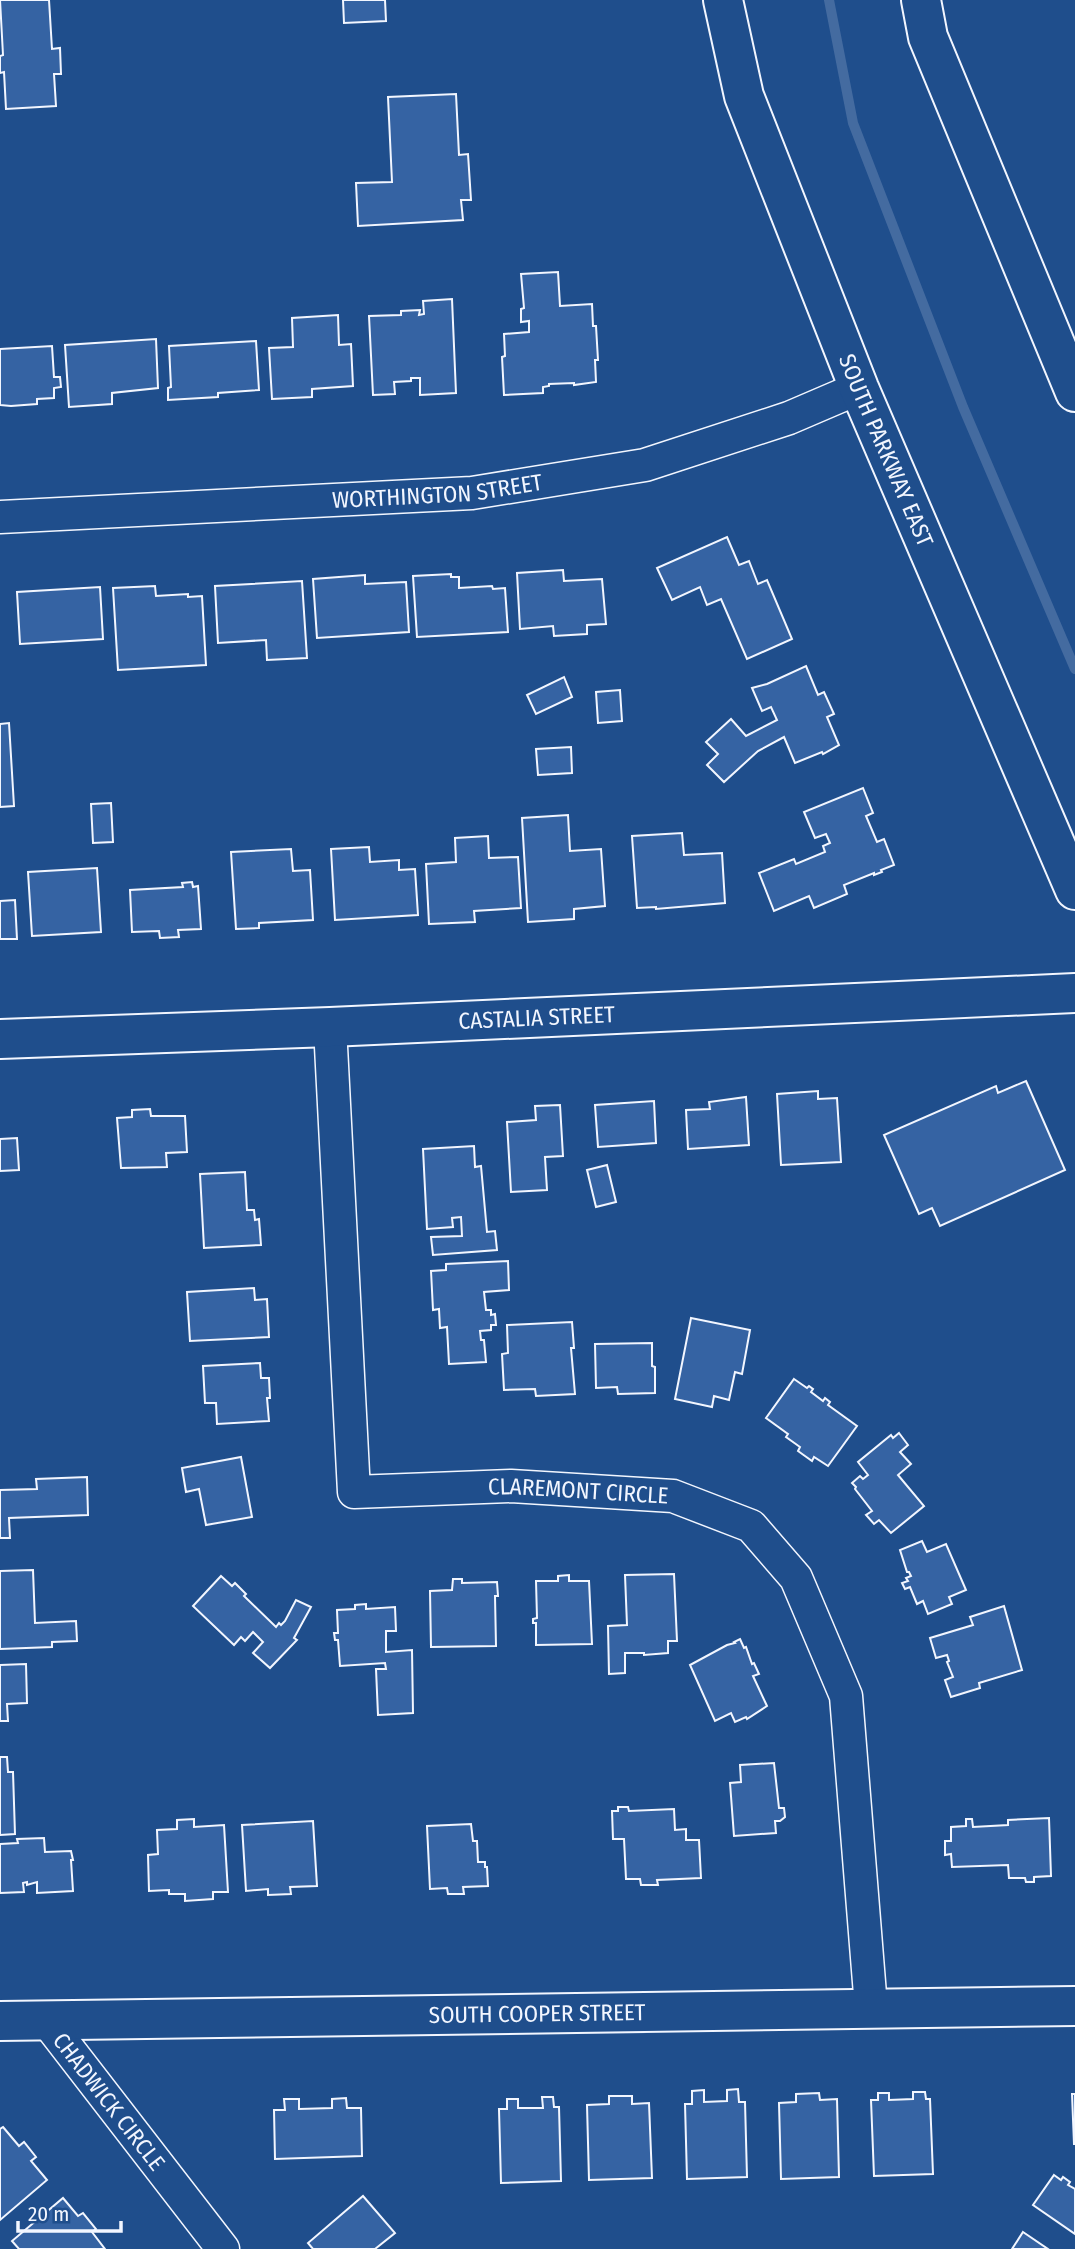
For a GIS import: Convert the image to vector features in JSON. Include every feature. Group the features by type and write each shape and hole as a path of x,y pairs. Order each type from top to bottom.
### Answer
{"street":[{"name":"SOUTH PARKWAY EAST","path":"723,0 744,96 859,388 1075,890"},
{"path":"921,0 928,37 1067,353 1075,392"},
{"name":"WORTHINGTON STREET","path":"0,517 472,493 645,465 789,418 859,388"},
{"name":"CASTALIA STREET","path":"0,1039 330,1027 1075,993"},
{"name":"CLAREMONT CIRCLE","path":"330,1027 354,1492 511,1486 673,1496 751,1526 796,1578 846,1696 872,2007"},
{"name":"SOUTH COOPER STREET","path":"0,2021 1075,2006"},
{"name":"CHADWICK CIRCLE","path":"47,2020 223,2249"}],"building":[{"path":"0,0 49,0 52,49 60,48 61,74 54,74 56,106 6,109 4,72 0,73 0,56 3,55"},
{"path":"343,0 385,0 386,21 344,23"},
{"path":"456,94 459,155 468,154 471,200 461,200 463,220 358,226 356,183 392,182 388,97"},
{"path":"558,272 560,306 592,304 598,360 595,360 596,382 549,384 543,387 543,393 504,395 504,334 529,332 529,321 521,322 521,309 524,308 521,274"},
{"path":"452,299 456,393 420,395 420,378 411,378 411,381 394,382 395,394 373,395 369,316 401,315 401,311 420,310 419,315 424,314 423,301"},
{"path":"338,315 339,345 351,344 353,386 312,389 312,397 272,399 269,348 293,347 292,318"},
{"path":"156,339 158,388 112,393 112,404 69,407 65,345"},
{"path":"256,341 259,390 218,393 218,397 168,400 168,388 171,387 169,346"},
{"path":"52,346 54,377 60,377 61,387 54,388 54,398 37,399 37,404 0,405 0,349"},
{"path":"727,537 739,565 749,561 758,584 767,580 792,639 747,659 721,599 707,605 700,587 672,600 657,568"},
{"path":"563,570 564,581 602,579 606,624 587,625 587,634 554,636 553,626 520,629 517,573"},
{"path":"451,574 451,577 459,577 459,588 505,588 508,632 417,637 413,576"},
{"path":"365,575 365,584 406,582 409,632 317,638 313,579"},
{"path":"302,581 307,658 267,660 266,640 218,643 215,586"},
{"path":"155,586 156,596 202,596 206,665 118,670 113,588"},
{"path":"100,587 103,639 20,644 17,592"},
{"path":"806,666 818,695 824,692 834,714 827,717 839,745 823,754 822,752 795,763 784,737 758,751 724,782 707,765 718,754 706,742 731,719 746,736 777,720 771,707 762,711 752,688"},
{"path":"564,677 572,697 536,714 527,695"},
{"path":"620,690 622,721 598,723 596,692"},
{"path":"9,723 14,806 0,807 0,724"},
{"path":"571,747 572,773 538,775 536,749"},
{"path":"863,788 873,813 866,816 877,842 884,839 894,865 844,885 847,894 814,908 809,896 774,911 759,873 794,859 796,864 825,852 823,846 830,843 826,834 815,838 804,812"},
{"path":"111,803 113,842 93,843 91,804"},
{"path":"568,815 570,851 601,849 605,906 574,909 574,919 528,922 522,818"},
{"path":"682,833 684,855 722,853 725,903 637,908 632,836"},
{"path":"488,836 489,858 518,857 521,908 474,911 475,922 429,924 426,864 456,862 455,838"},
{"path":"369,847 370,862 399,860 399,870 415,869 418,915 335,920 331,849"},
{"path":"291,849 293,871 310,870 313,920 259,923 259,928 236,929 231,852"},
{"path":"97,868 101,932 32,936 28,872"},
{"path":"192,882 193,887 198,886 201,929 178,930 179,937 160,938 159,931 132,932 130,890 183,887 182,883"},
{"path":"15,900 17,939 0,939 0,901"},
{"path":"1026,1081 1065,1170 940,1226 932,1208 919,1214 884,1135 996,1086 998,1093"},
{"path":"818,1091 818,1099 837,1098 841,1162 781,1165 777,1094"},
{"path":"746,1097 749,1145 688,1149 686,1110 710,1109 709,1102"},
{"path":"654,1101 656,1143 598,1147 595,1105"},
{"path":"560,1105 563,1156 545,1157 547,1190 511,1192 507,1122 536,1120 535,1106"},
{"path":"150,1109 151,1116 185,1116 187,1152 166,1153 167,1167 121,1168 117,1118 132,1117 132,1110"},
{"path":"17,1138 19,1170 0,1171 0,1139"},
{"path":"474,1146 475,1167 481,1166 487,1232 495,1231 497,1250 433,1255 431,1237 462,1236 461,1217 452,1218 453,1227 427,1229 423,1149"},
{"path":"607,1165 616,1202 596,1207 587,1170"},
{"path":"245,1172 247,1210 254,1210 255,1220 259,1219 261,1245 204,1248 200,1174"},
{"path":"508,1261 509,1290 484,1292 486,1310 491,1310 491,1315 495,1314 496,1325 491,1325 491,1330 480,1331 481,1340 484,1340 486,1362 449,1364 447,1327 440,1328 439,1309 433,1310 431,1271 446,1270 446,1264"},
{"path":"254,1288 255,1300 267,1299 269,1337 190,1341 187,1292"},
{"path":"691,1318 750,1330 742,1374 735,1372 729,1400 714,1396 712,1407 675,1399"},
{"path":"572,1322 575,1394 536,1396 535,1389 504,1390 502,1354 508,1353 507,1325"},
{"path":"652,1343 655,1393 618,1394 617,1387 596,1388 595,1344"},
{"path":"260,1363 261,1378 269,1378 269,1421 217,1424 216,1403 205,1403 203,1366"},
{"path":"794,1379 807,1388 809,1386 813,1389 811,1392 823,1401 825,1398 830,1402 828,1405 857,1426 828,1466 814,1457 812,1461 798,1451 800,1447 786,1437 788,1434 766,1418"},
{"path":"899,1433 908,1445 900,1452 911,1464 898,1475 924,1506 891,1533 879,1520 874,1524 866,1515 872,1511 852,1483 860,1476 863,1479 868,1475 858,1462 891,1435 893,1438"},
{"path":"241,1457 252,1517 206,1525 199,1489 186,1492 182,1468"},
{"path":"87,1477 88,1515 9,1518 10,1538 0,1538 0,1490 37,1489 36,1479"},
{"path":"922,1541 927,1552 946,1544 966,1590 949,1597 952,1604 928,1614 923,1601 917,1604 910,1587 905,1589 902,1583 908,1581 906,1578 911,1576 907,1572 900,1550"},
{"path":"33,1570 35,1623 76,1621 77,1641 52,1642 52,1647 0,1649 0,1571"},
{"path":"674,1574 677,1641 668,1641 668,1653 625,1653 625,1673 609,1674 608,1626 627,1625 625,1575"},
{"path":"569,1575 569,1581 589,1581 592,1644 536,1645 536,1623 533,1623 533,1619 537,1618 536,1581 558,1581 558,1576"},
{"path":"221,1576 232,1586 235,1583 246,1594 244,1596 276,1627 285,1621 296,1600 311,1607 294,1638 297,1640 270,1668 253,1653 263,1642 253,1632 245,1641 241,1637 234,1645 193,1606"},
{"path":"453,1579 462,1579 462,1583 497,1582 496,1646 431,1647 430,1591 452,1590"},
{"path":"366,1604 366,1609 395,1607 396,1631 386,1631 386,1652 412,1650 413,1713 378,1715 376,1669 386,1669 385,1663 340,1666 338,1640 335,1640 334,1633 338,1633 337,1610 355,1609 355,1605"},
{"path":"1004,1606 1022,1670 979,1683 980,1688 951,1697 945,1680 953,1677 947,1655 936,1658 930,1638 973,1625 970,1617"},
{"path":"740,1639 759,1674 753,1676 767,1706 747,1719 746,1717 735,1722 731,1713 715,1721 690,1665"},
{"path":"26,1664 27,1703 7,1704 8,1721 0,1721 0,1665"},
{"path":"0,1757 7,1757 8,1772 13,1772 15,1834 0,1835"},
{"path":"774,1763 779,1808 784,1808 785,1817 775,1821 776,1833 734,1836 730,1783 741,1782 740,1765"},
{"path":"618,1807 628,1807 629,1811 674,1809 675,1830 686,1829 686,1840 699,1840 701,1878 657,1880 658,1885 641,1885 640,1879 626,1879 624,1839 613,1839 612,1811 618,1811"},
{"path":"1049,1818 1051,1876 1034,1877 1034,1882 1026,1882 1025,1878 1009,1878 1008,1865 952,1867 951,1854 945,1855 945,1841 951,1841 951,1827 966,1826 966,1819 972,1819 973,1827 1008,1825 1008,1820"},
{"path":"194,1819 194,1827 224,1825 228,1892 213,1892 213,1899 185,1901 185,1894 169,1894 169,1890 149,1891 148,1855 158,1854 157,1830 177,1829 177,1820"},
{"path":"313,1821 317,1886 290,1887 291,1894 268,1895 268,1889 246,1891 242,1825"},
{"path":"471,1824 473,1841 477,1841 478,1862 485,1862 487,1867 488,1886 463,1887 464,1894 448,1894 447,1888 430,1889 427,1826"},
{"path":"44,1838 45,1852 71,1851 73,1891 37,1893 37,1882 27,1885 27,1882 23,1883 24,1892 0,1893 0,1844 18,1843 17,1839"},
{"path":"738,2089 739,2102 745,2102 747,2177 687,2179 685,2104 692,2104 692,2091 704,2090 704,2102 727,2101 727,2090"},
{"path":"913,2092 925,2092 926,2099 930,2099 933,2174 874,2176 871,2100 878,2100 878,2093 889,2093 889,2100 913,2099"},
{"path":"819,2093 820,2100 837,2099 839,2177 781,2179 779,2103 796,2102 796,2094"},
{"path":"1072,2094 1075,2094 1075,2144 1074,2144"},
{"path":"609,2096 632,2096 632,2104 649,2103 652,2178 589,2180 587,2105 609,2104"},
{"path":"542,2097 553,2097 554,2107 559,2107 561,2181 501,2183 499,2109 507,2109 507,2099 518,2099 518,2108 543,2108"},
{"path":"346,2098 347,2108 361,2108 362,2156 275,2159 274,2110 285,2110 284,2099 299,2099 299,2109 332,2108 332,2099"},
{"path":"3,2127 19,2146 24,2142 36,2157 31,2161 47,2180 0,2220 0,2129"},
{"path":"1054,2175 1061,2180 1063,2177 1070,2182 1068,2185 1075,2189 1075,2234 1033,2205"},
{"path":"363,2196 395,2233 375,2249 313,2249 308,2243"},
{"path":"63,2198 78,2216 83,2213 96,2229 92,2232 105,2249 19,2249 12,2241"},
{"path":"1023,2232 1048,2249 1012,2249"}],"waterway":[{"path":"829,0 853,123 963,407 1075,669"}]}
